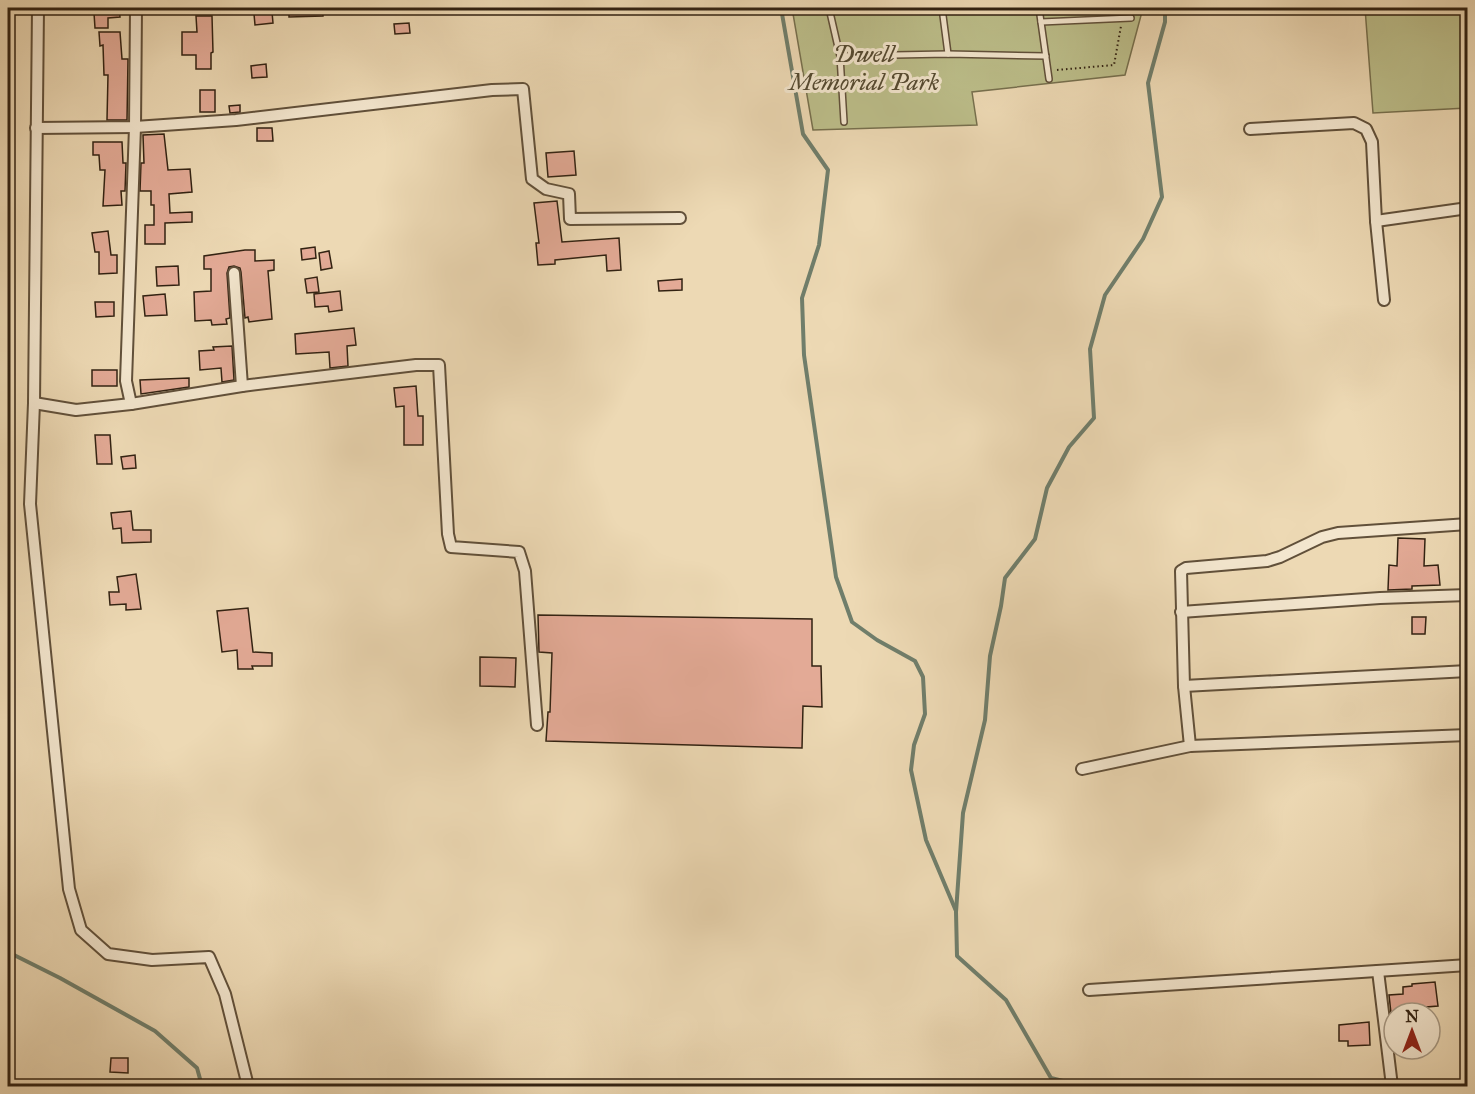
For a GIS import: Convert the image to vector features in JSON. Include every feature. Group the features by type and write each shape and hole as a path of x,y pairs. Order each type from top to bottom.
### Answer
{"street":[{"path":"38,8 34,403 30,504 69,890 81,930 108,954 152,960 209,957 225,994 248,1086"},
{"path":"131,404 126,381 135,127 136,8"},
{"path":"36,128 135,127 236,120 492,90 523,89 532,179 546,189 569,195 570,219 680,218"},
{"path":"1250,129 1354,123 1366,129 1372,142 1376,221 1384,300"},
{"path":"1376,221 1467,208"},
{"path":"234,273 242,386"},
{"path":"34,403 76,410 131,404 242,386 416,365 439,365 448,534 451,547 519,552 525,571 537,725"},
{"path":"1190,746 1184,686 1181,571 1186,568 1267,561 1322,537 1338,533 1467,524"},
{"path":"1181,612 1380,598 1467,595"},
{"path":"1184,686 1467,672"},
{"path":"1082,769 1190,746 1467,735"},
{"path":"1089,990 1467,965"},
{"path":"1378,971 1392,1086"}],"lane":[{"path":"829,8 840,56 844,122"},
{"path":"942,8 948,54"},
{"path":"1039,8 1049,79"},
{"path":"1041,22 1131,18"},
{"path":"840,56 948,54 1046,56"}],"path":[{"path":"1048,71 1114,65 1122,18"}],"green space":[{"name":"Dwell Memorial Park","path":"792,8 1143,8 1125,75 972,92 977,125 813,130"},
{"path":"1365,8 1467,8 1467,108 1373,113"}],"building":[{"path":"105,8 119,8 120,17 108,18 108,28 95,28 94,13 106,13"},
{"path":"289,8 323,8 323,16 289,17"},
{"path":"272,12 273,23 255,25 254,14"},
{"path":"196,16 212,16 211,69 196,69 196,55 182,55 182,32 197,32"},
{"path":"409,23 410,33 395,34 394,24"},
{"path":"99,32 120,32 122,59 128,59 127,120 107,120 108,75 104,75 103,45 100,46"},
{"path":"266,64 267,77 252,78 251,66"},
{"path":"200,90 215,90 215,112 200,112"},
{"path":"240,105 240,112 230,113 229,106"},
{"path":"257,128 272,128 273,141 257,141"},
{"path":"164,134 168,170 190,169 192,192 169,194 170,213 192,212 192,222 165,223 165,244 145,244 145,225 154,225 154,205 151,205 151,191 140,191 141,163 144,163 143,135"},
{"path":"93,142 122,142 123,163 126,163 125,191 121,191 122,205 103,206 105,170 100,170 99,155 93,155"},
{"path":"574,151 576,175 548,177 546,153"},
{"path":"557,201 562,242 619,238 621,270 607,271 606,255 555,260 555,264 538,265 536,243 539,243 534,203"},
{"path":"108,231 111,255 117,255 117,273 99,274 99,252 95,252 92,233"},
{"path":"315,247 316,258 302,260 301,249"},
{"path":"255,250 255,261 274,260 274,270 268,271 272,319 249,322 248,317 245,318 241,272 240,268 234,266 229,267 227,273 230,318 226,319 227,324 212,325 211,320 195,321 194,292 211,291 211,269 204,269 204,256"},
{"path":"329,251 332,268 321,270 319,253"},
{"path":"178,266 179,285 157,286 156,267"},
{"path":"317,277 319,292 307,293 305,279"},
{"path":"682,279 682,290 659,291 658,281"},
{"path":"340,291 342,310 329,312 328,306 315,307 314,294"},
{"path":"165,294 167,315 145,316 143,296"},
{"path":"95,302 114,302 114,316 96,317"},
{"path":"354,328 356,345 347,346 348,366 330,368 329,352 296,354 295,334"},
{"path":"232,346 234,380 222,382 221,368 200,370 199,351 214,350 213,347"},
{"path":"92,370 117,370 117,386 92,386"},
{"path":"189,378 189,387 141,394 140,380"},
{"path":"416,386 418,416 423,416 423,445 404,445 404,406 396,407 394,388"},
{"path":"95,435 110,435 112,464 97,464"},
{"path":"135,455 136,468 123,469 121,457"},
{"path":"131,511 133,530 151,530 151,542 122,543 121,528 113,529 111,513"},
{"path":"1398,538 1425,539 1424,566 1438,565 1440,585 1388,590 1389,565 1397,566"},
{"path":"136,574 141,609 126,610 126,604 110,605 109,592 119,592 117,577"},
{"path":"248,608 253,652 272,653 272,666 238,669 237,650 222,652 217,611"},
{"path":"538,615 812,619 812,666 821,666 822,707 803,706 802,748 546,741 548,712 550,712 552,653 539,652"},
{"path":"1412,617 1426,617 1425,634 1412,634"},
{"path":"480,657 516,658 515,687 480,686"},
{"path":"1435,982 1437,1001 1390,1001 1389,995 1403,994 1403,987 1412,986 1412,984"},
{"path":"1369,1022 1370,1045 1348,1046 1348,1041 1339,1041 1339,1025"},
{"path":"111,1058 128,1058 128,1073 110,1072"}],"waterway":[{"path":"781,8 803,134 828,170 819,245 802,298 804,355 836,577 852,622 877,640 915,661 923,677 925,714 914,745 911,770 926,840 956,911"},
{"path":"1083,1086 1051,1078 1006,1000 957,956 956,912 963,813 985,720 990,656 1005,578 1035,539 1047,488 1069,447 1094,418 1090,349 1105,295 1143,239 1162,197 1148,83 1165,22 1165,8"},
{"path":"8,952 155,1031 197,1068 202,1086"}]}
